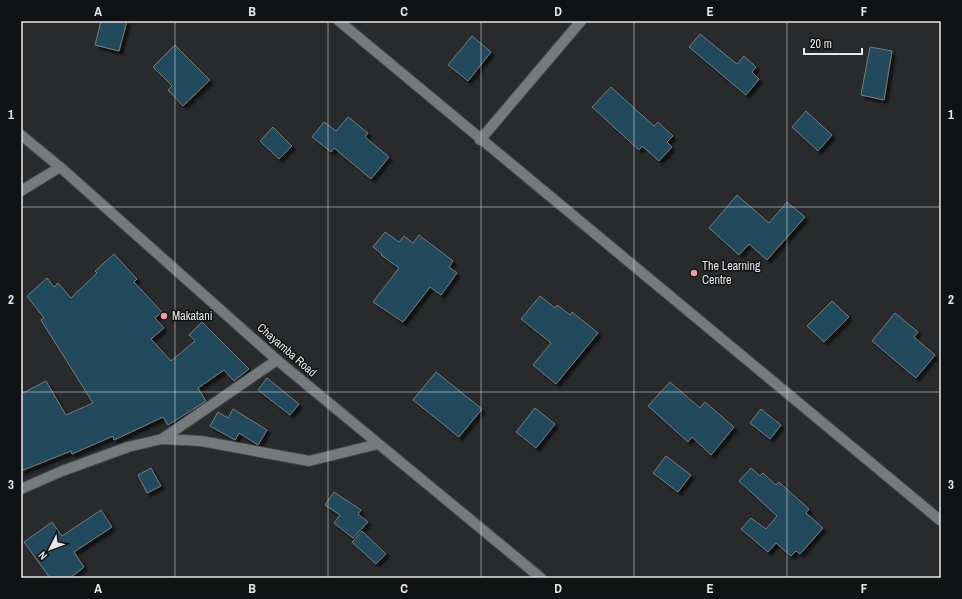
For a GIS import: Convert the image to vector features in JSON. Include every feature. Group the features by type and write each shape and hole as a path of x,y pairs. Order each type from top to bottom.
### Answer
{"street":[{"path":"339,21 480,140 941,521"},
{"path":"480,140 581,21"},
{"name":"Chayamba Road","path":"21,135 60,167 277,360 541,578"},
{"path":"21,191 60,167"},
{"path":"162,439 277,360"},
{"path":"21,489 62,471 121,449 162,439 201,441 309,461 378,444"}],"building":[{"path":"101,21 127,21 119,51 95,45"},
{"path":"700,34 737,64 744,56 756,67 752,72 759,79 746,95 689,47"},
{"path":"472,36 491,52 468,81 448,65"},
{"path":"175,45 210,80 183,106 168,90 172,86 153,67"},
{"path":"870,47 892,51 884,100 861,95"},
{"path":"611,87 654,126 658,122 673,136 667,142 672,147 659,161 642,146 639,150 592,107"},
{"path":"806,111 832,135 818,151 792,127"},
{"path":"348,117 368,133 365,137 389,157 371,179 334,148 331,152 312,137 324,122 336,131"},
{"path":"273,127 292,146 279,159 260,141"},
{"path":"737,195 769,223 787,202 805,217 767,260 749,244 739,255 709,228"},
{"path":"385,232 399,242 404,236 413,243 419,235 453,261 449,267 457,273 441,295 430,287 403,322 373,302 399,268 373,247"},
{"path":"114,254 137,279 134,282 162,312 155,318 164,328 151,339 171,361 195,341 189,335 202,322 249,369 234,381 224,370 198,388 206,401 168,425 163,417 114,440 113,436 72,454 71,451 21,471 21,394 46,381 66,415 93,403 41,320 44,318 27,296 47,278 54,287 58,283 71,298 97,273 95,271"},
{"path":"540,296 555,308 557,305 570,315 572,312 598,333 556,384 533,365 551,343 521,319"},
{"path":"832,301 849,317 824,342 807,326"},
{"path":"895,313 918,332 914,337 935,355 916,378 872,341"},
{"path":"436,372 482,409 459,437 413,400"},
{"path":"267,378 299,404 290,415 258,390"},
{"path":"670,382 700,408 705,402 734,427 711,455 692,437 688,442 648,406"},
{"path":"535,408 555,424 536,448 516,432"},
{"path":"233,409 267,430 258,445 239,433 235,440 210,426 218,412 228,418"},
{"path":"761,409 781,425 770,439 750,423"},
{"path":"666,456 691,475 678,492 653,473"},
{"path":"151,468 161,486 147,493 138,475"},
{"path":"751,468 760,476 763,473 776,485 779,482 809,509 806,513 823,528 800,554 796,551 791,556 776,543 768,552 741,529 751,518 766,529 777,516 739,481"},
{"path":"334,492 361,510 358,514 368,522 353,538 334,523 340,515 325,505"},
{"path":"101,510 112,527 74,552 84,567 70,578 50,578 24,542 52,522 62,536"},
{"path":"362,531 386,554 376,564 352,542"}],"place":[{"name":"The Learning Centre","path":"694,273"},
{"name":"Makatani","path":"164,316"}]}
